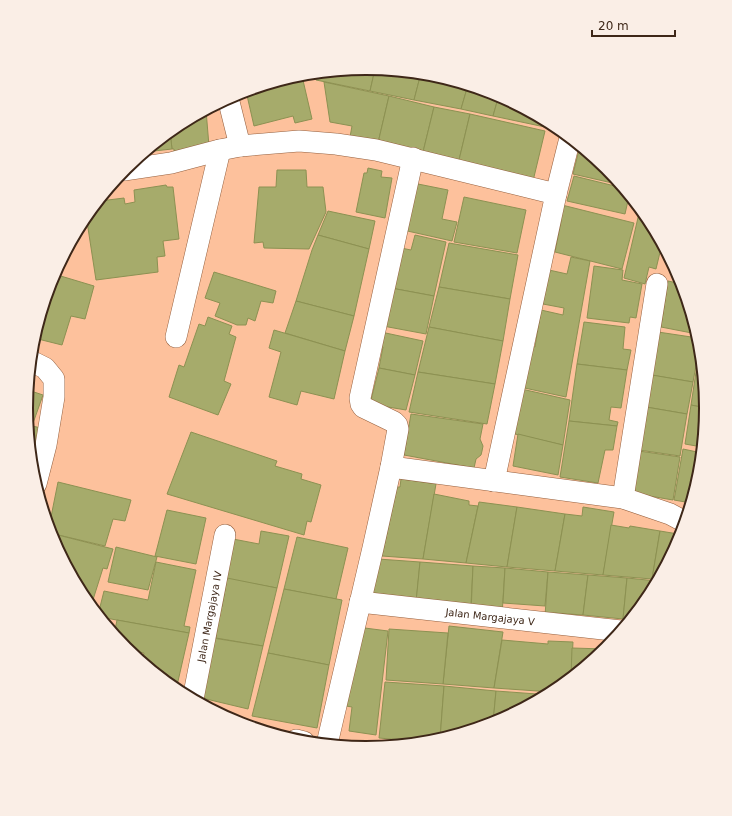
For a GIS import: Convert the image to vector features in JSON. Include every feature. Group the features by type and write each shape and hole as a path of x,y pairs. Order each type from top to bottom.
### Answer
{"street":[{"path":"230,104 240,146"},
{"path":"136,168 171,163 240,146 299,141 336,144 376,150 556,194"},
{"path":"494,481 556,194 569,144"},
{"path":"176,337 220,150"},
{"path":"327,738 391,467 398,429 394,422 364,408 361,404 360,398 412,158"},
{"path":"623,498 624,482 656,284"},
{"path":"36,364 45,368 54,379 54,397 46,445 39,473"},
{"path":"391,467 623,498 670,514 680,519"},
{"name":"Jalan Margajaya IV","path":"194,693 225,535"},
{"name":"Jalan Margajaya V","path":"360,602 615,629"}],"building":[{"path":"374,75 370,91 316,80 344,76"},
{"path":"374,75 419,79 414,100 370,91"},
{"path":"419,79 452,86 466,91 461,109 414,100"},
{"path":"303,81 312,119 295,123 293,116 254,126 247,97 280,86"},
{"path":"324,82 389,96 378,143 350,137 352,126 330,122"},
{"path":"466,91 497,102 493,116 461,109"},
{"path":"389,96 434,107 423,152 378,143"},
{"path":"497,102 544,127 493,116"},
{"path":"434,107 470,114 459,160 423,152"},
{"path":"470,114 545,131 533,181 459,160"},
{"path":"207,116 209,146 174,151 174,149 172,149 171,138"},
{"path":"171,138 172,149 155,151"},
{"path":"579,152 611,183 573,174"},
{"path":"368,168 382,171 381,177 392,178 385,218 356,212 364,173 367,173"},
{"path":"277,170 306,170 307,187 323,187 326,212 309,249 264,248 263,242 254,243 259,187 276,187"},
{"path":"574,176 614,186 628,202 625,214 567,201"},
{"path":"413,183 448,190 442,219 457,222 452,241 403,230"},
{"path":"166,185 167,187 173,187 179,239 163,241 165,256 157,257 158,272 96,280 88,225 106,200 124,198 125,204 135,202 134,190"},
{"path":"464,197 526,210 517,253 454,242"},
{"path":"558,204 634,223 622,269 555,252 561,222"},
{"path":"328,211 375,221 369,249 318,235"},
{"path":"638,216 660,252 656,269 649,267 645,284 624,278"},
{"path":"318,235 369,249 354,316 296,301"},
{"path":"415,235 446,242 434,296 391,288 401,248 411,250"},
{"path":"449,243 518,255 510,299 439,287"},
{"path":"571,257 590,261 566,397 520,387 529,346 535,347 541,310 563,315 564,308 543,304 549,270 567,274"},
{"path":"594,266 623,270 622,280 642,284 636,318 630,317 629,323 587,318"},
{"path":"214,272 276,291 273,303 261,301 255,321 248,318 246,325 237,325 215,316 220,303 205,298"},
{"path":"60,276 94,286 85,319 71,316 62,345 40,339 44,322"},
{"path":"668,281 674,282 691,333 661,327"},
{"path":"439,287 510,299 503,341 429,327"},
{"path":"391,288 434,296 426,334 383,326"},
{"path":"296,301 354,316 345,351 285,333"},
{"path":"208,317 232,326 229,334 236,337 224,381 231,384 218,415 169,397 179,365 184,367 199,324 205,326"},
{"path":"584,322 625,327 623,349 631,350 627,370 577,364"},
{"path":"429,327 503,341 495,384 418,372"},
{"path":"274,330 345,351 334,399 301,391 297,405 269,397 281,352 269,348"},
{"path":"381,332 423,341 415,375 379,368 383,347 378,346"},
{"path":"658,332 692,337 696,365 693,382 651,375"},
{"path":"577,364 627,370 621,408 611,407 609,420 618,422 617,426 569,421"},
{"path":"379,368 415,375 406,410 370,404"},
{"path":"696,369 699,407 691,405"},
{"path":"418,372 495,384 487,424 409,412"},
{"path":"646,374 693,382 687,414 646,407"},
{"path":"517,388 570,400 563,445 515,434"},
{"path":"34,392 43,395 34,421"},
{"path":"691,405 699,407 696,446 685,444"},
{"path":"646,407 687,414 680,456 639,450"},
{"path":"411,414 483,424 480,439 483,446 482,451 481,455 476,459 474,468 404,455"},
{"path":"569,421 617,426 613,450 605,450 598,483 560,477"},
{"path":"34,426 41,428 35,445"},
{"path":"191,432 277,461 275,466 302,474 301,479 321,485 311,522 307,521 304,535 167,494"},
{"path":"518,434 563,445 558,475 513,466"},
{"path":"683,449 696,452 693,473 685,502 674,500"},
{"path":"639,451 680,457 673,500 632,493"},
{"path":"401,479 436,484 423,559 382,556 397,487 400,487"},
{"path":"58,482 131,500 125,521 113,519 105,546 58,535 51,516"},
{"path":"434,494 469,501 469,505 478,506 466,563 423,559"},
{"path":"479,502 517,507 507,567 466,563"},
{"path":"517,507 565,514 555,571 507,567"},
{"path":"583,507 614,512 603,575 555,571 565,514 582,516"},
{"path":"167,510 206,518 196,564 155,556"},
{"path":"611,525 629,528 630,526 660,531 652,579 603,575"},
{"path":"261,531 289,536 277,588 222,578 233,539 259,544"},
{"path":"660,531 675,533 652,578"},
{"path":"58,535 113,549 107,569 103,568 93,599 67,555"},
{"path":"297,537 348,548 336,599 284,589"},
{"path":"116,547 157,557 148,590 108,582"},
{"path":"378,559 420,562 416,604 370,601"},
{"path":"156,562 196,570 184,626 190,627 189,633 108,618 100,608 104,591 148,600"},
{"path":"420,562 473,566 471,605 416,602"},
{"path":"473,566 505,568 502,615 471,612"},
{"path":"505,568 548,572 545,606 503,603"},
{"path":"548,572 588,575 583,615 556,613 545,616"},
{"path":"588,575 627,578 623,619 583,615"},
{"path":"227,578 277,588 263,646 216,638 220,607 222,607"},
{"path":"627,578 651,580 643,593 623,619"},
{"path":"284,589 342,600 329,665 268,653"},
{"path":"117,620 189,633 178,683 146,658 143,655 144,653 140,652 116,627"},
{"path":"449,626 503,632 494,688 443,684"},
{"path":"357,627 388,631 376,735 349,731 352,707 340,705"},
{"path":"389,629 448,633 443,684 386,680"},
{"path":"213,638 263,646 248,709 202,698"},
{"path":"502,640 548,644 548,641 573,642 571,670 551,685 540,691 494,688"},
{"path":"572,648 595,649 586,658 571,670"},
{"path":"268,653 329,665 317,728 252,716"},
{"path":"385,682 444,686 440,733 395,739 379,738"},
{"path":"444,686 496,691 494,716 440,733"},
{"path":"496,691 536,694 513,707 494,716"}]}
